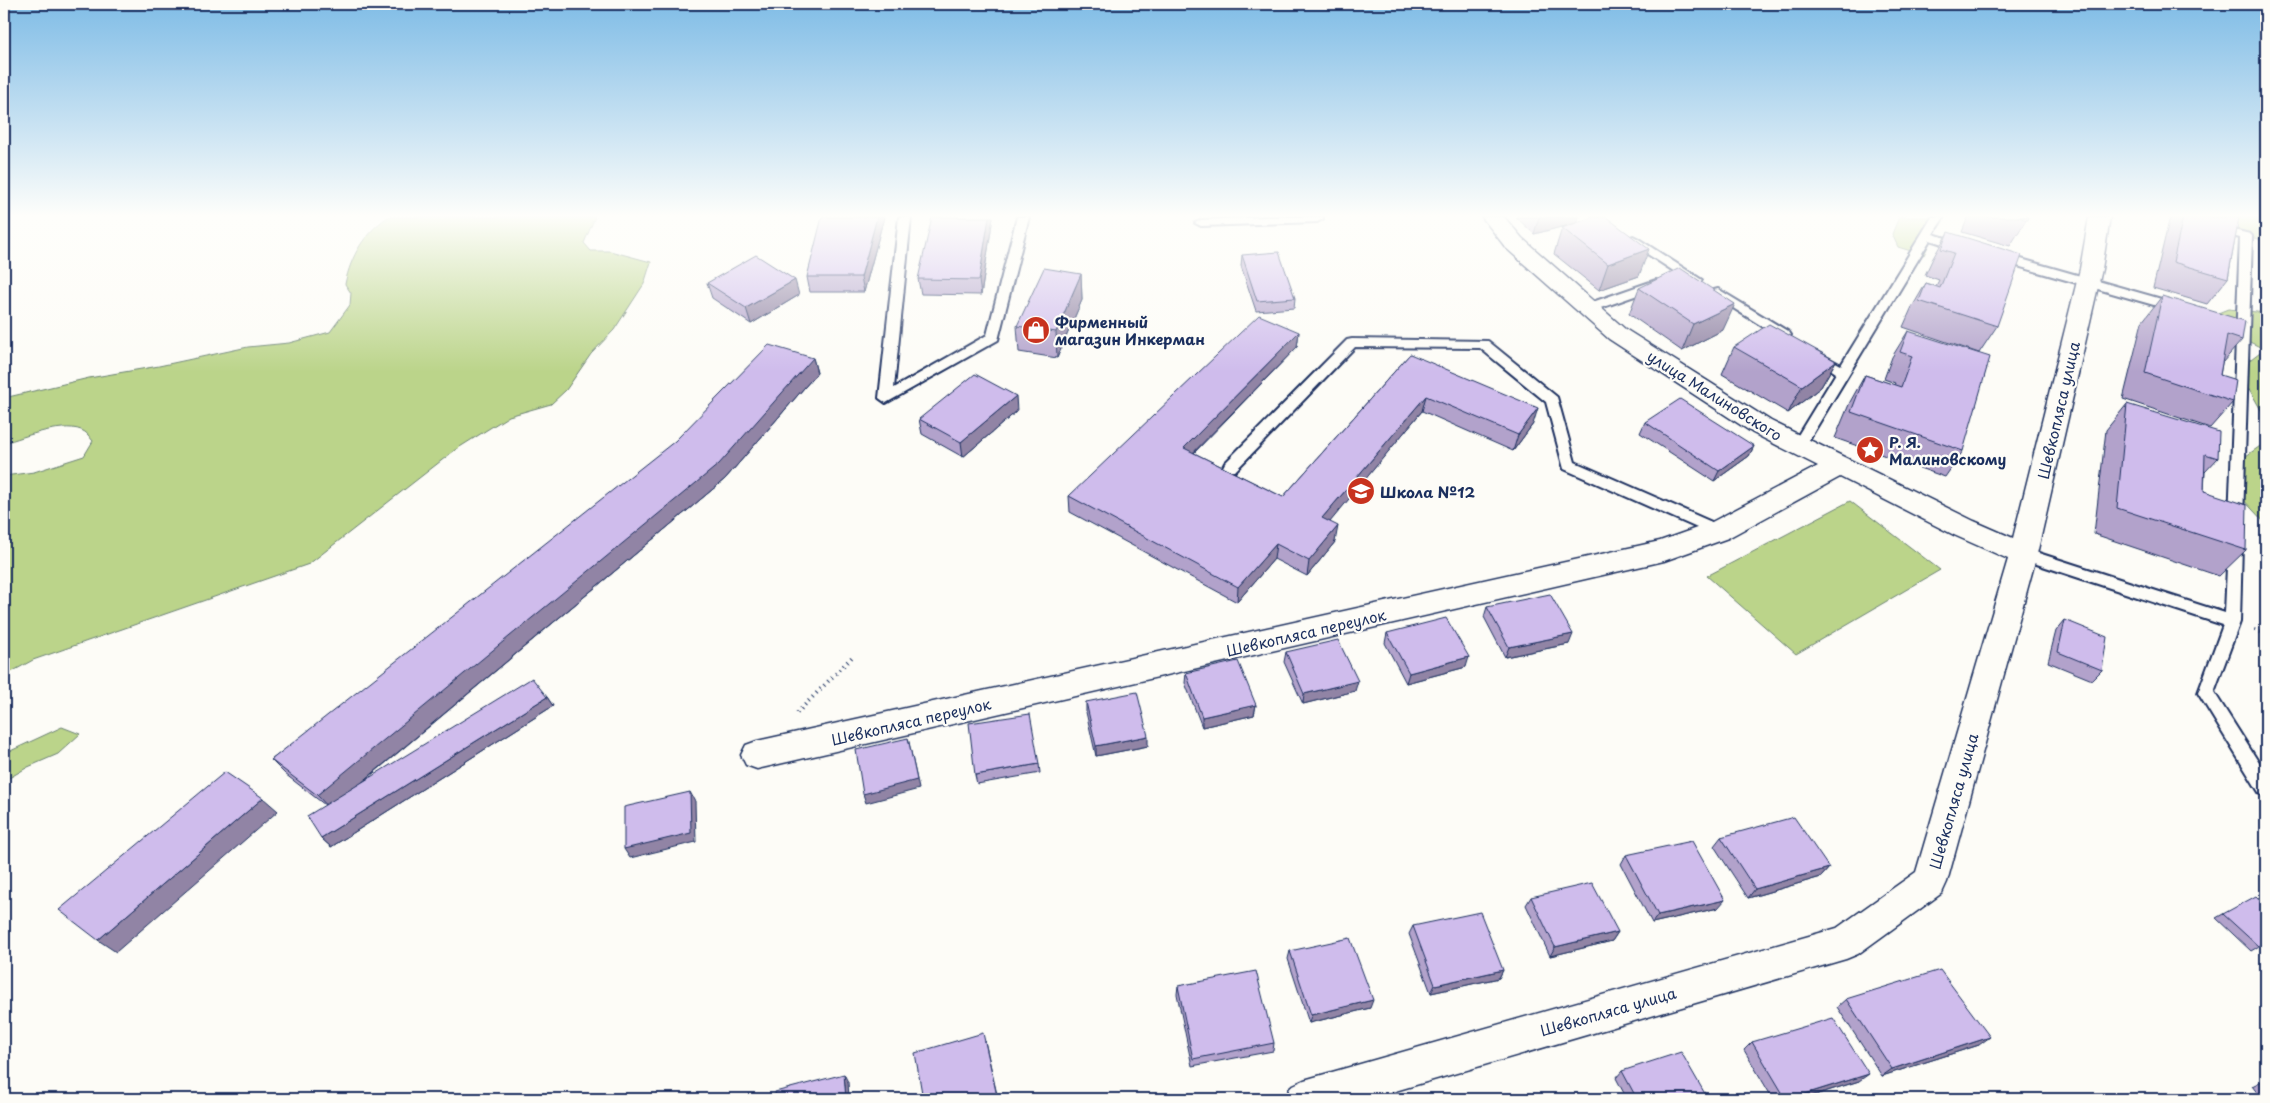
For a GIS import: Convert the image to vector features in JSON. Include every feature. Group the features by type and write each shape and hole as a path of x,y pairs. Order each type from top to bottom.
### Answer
{"street":[{"name":"улица Малиновского","path":"1544,268 1617,334 1762,427 1964,528 2024,554"},
{"name":"Шевкопляса улица","path":"1304,1099 1846,942 1930,882 2024,554 2091,268"},
{"name":"Шевкопляса переулок","path":"757,755 1664,551 1718,531 1840,466"}],"lane":[{"path":"900,268 886,398 992,337 1010,268"},
{"path":"1679,268 1794,341"},
{"path":"1798,445 1907,268"},
{"path":"2039,268 2188,311"},
{"path":"2243,268 2238,325 2232,622 2206,693 2266,789"},
{"path":"1588,308 1686,273"},
{"path":"1230,467 1352,343 1483,344 1552,400 1570,465 1718,531"},
{"path":"1810,351 1844,372"},
{"path":"2024,554 2232,622"}],"path":[{"path":"791,720 852,656"}],"green space":[{"path":"350,268 649,268 644,284 614,330 591,354 566,390 551,404 509,416 455,450 309,564 33,660 4,676 4,476 34,472 84,456 93,441 85,432 68,428 45,431 4,443 4,398 89,378 159,366 248,347 289,343 330,332 350,305 351,293 345,284"},
{"path":"2228,309 2266,313 2266,419 2238,369 2264,349 2203,319"},
{"path":"2266,442 2266,524 2239,495 2246,456"},
{"path":"1850,501 1940,570 1796,654 1707,576"},
{"path":"62,727 80,734 58,754 28,767 4,781 4,754"}],"building":[{"path":"732,268 777,268 795,280 746,308 707,283"},
{"path":"809,268 863,268 861,277 807,277"},
{"path":"920,268 981,268 979,280 918,279"},
{"path":"1044,268 1081,274 1056,332 1017,326"},
{"path":"1246,268 1285,268 1295,298 1257,301"},
{"path":"1681,268 1735,304 1693,324 1639,288"},
{"path":"1948,268 2017,268 1997,326 1919,301 1926,283 1940,288"},
{"path":"2195,268 2230,268 2228,278"},
{"path":"2162,296 2245,321 2242,340 2227,335 2220,375 2236,380 2233,402 2145,373"},
{"path":"1259,315 1299,332 1184,448 1283,497 1410,354 1538,408 1518,435 1426,396 1322,518 1338,526 1309,561 1276,544 1238,587 1069,496"},
{"path":"1769,324 1836,361 1802,386 1734,347"},
{"path":"1908,331 1990,357 1963,451 1851,412 1865,375 1901,387 1912,356 1900,352"},
{"path":"769,345 813,358 719,464 317,795 271,760 675,441"},
{"path":"975,374 1016,396 961,442 919,419"},
{"path":"1680,399 1754,446 1719,471 1645,422"},
{"path":"2127,404 2219,432 2218,458 2205,454 2204,491 2247,505 2246,550 2117,508"},
{"path":"1550,594 1573,634 1509,647 1487,607"},
{"path":"1446,618 1469,657 1409,673 1387,633"},
{"path":"2065,620 2107,637 2102,670 2058,652"},
{"path":"1338,640 1358,681 1304,694 1286,652"},
{"path":"1238,661 1256,705 1202,717 1186,673"},
{"path":"532,678 547,697 321,838 307,816"},
{"path":"1137,692 1148,736 1096,746 1086,702"},
{"path":"1030,714 1039,764 975,775 969,723"},
{"path":"908,738 917,780 863,794 856,750"},
{"path":"225,772 263,798 98,940 59,910"},
{"path":"690,792 691,833 624,849 624,807"},
{"path":"1794,817 1829,868 1755,889 1721,837"},
{"path":"1692,841 1725,900 1658,915 1626,855"},
{"path":"1592,883 1618,932 1555,947 1531,897"},
{"path":"2256,896 2266,906 2266,942 2258,946 2223,914"},
{"path":"1480,912 1503,970 1435,985 1413,926"},
{"path":"1350,938 1373,1000 1311,1015 1290,951"},
{"path":"1940,970 1990,1037 1892,1069 1846,999"},
{"path":"1256,971 1274,1043 1193,1059 1178,986"},
{"path":"1833,1018 1869,1074 1786,1099 1752,1042"},
{"path":"983,1033 997,1096 988,1099 923,1099 915,1053"},
{"path":"1681,1052 1708,1099 1637,1099 1622,1071"},
{"path":"844,1074 846,1099 776,1099 775,1092"}],"place":[{"name":"Фирменный магазин Инкерман","path":"1036,330"},
{"name":"Р. Я. Малиновскому","path":"1870,450"},
{"name":"Школа №12","path":"1361,491"}]}
